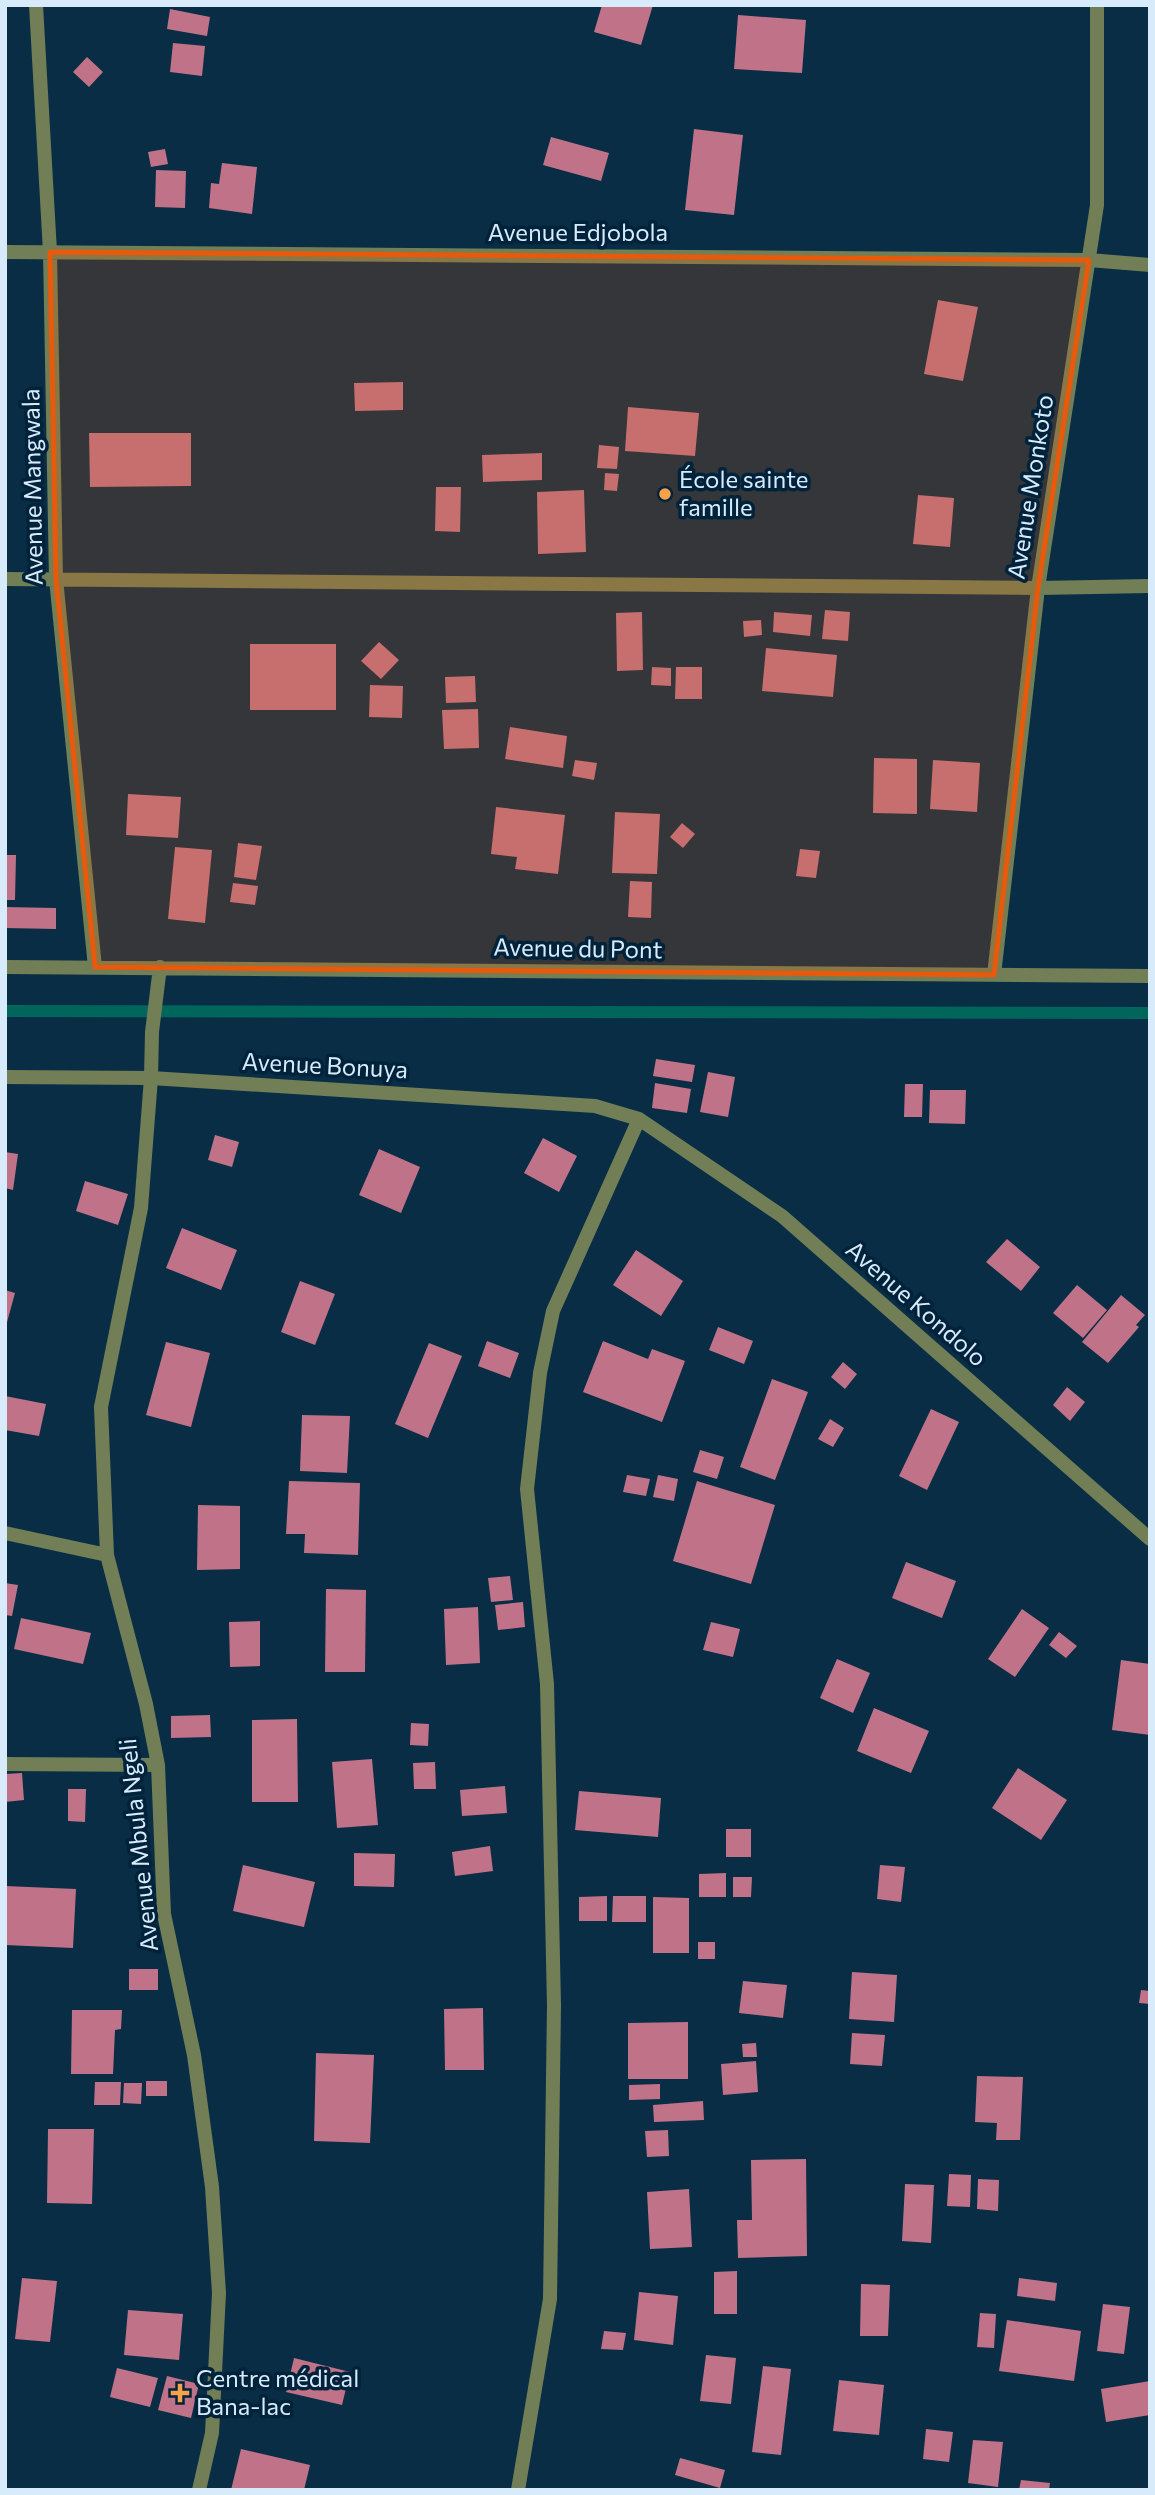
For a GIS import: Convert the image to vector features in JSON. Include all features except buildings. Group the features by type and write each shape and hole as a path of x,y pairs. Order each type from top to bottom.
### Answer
{"street":[{"name":"Avenue Mangwala","path":"36,5 50,252 56,579 95,967"},
{"name":"Avenue Monkoto","path":"994,975 1038,588 1097,205 1097,5"},
{"name":"Avenue Edjobola","path":"5,251 1089,260 1150,265"},
{"path":"5,579 1038,588 1150,586"},
{"name":"Avenue du Pont","path":"5,967 1150,976"},
{"name":"Avenue Mbula Ngeli","path":"160,967 152,1032 141,1208 102,1407 107,1555 146,1704 158,1765 164,1914 194,2055 212,2188 219,2292 212,2432 198,2490"},
{"name":"Avenue Bonuya","path":"5,1077 151,1079 596,1106 639,1119"},
{"path":"518,2490 550,2299 554,2005 547,1684 527,1489 540,1373 553,1311 639,1119"},
{"name":"Avenue Kondolo","path":"639,1119 782,1216 1150,1539"},
{"path":"5,1533 107,1555"},
{"path":"5,1764 158,1765"}],"highlighted area":[{"path":"50,252 1089,260 1038,588 994,975 95,967 56,579"}],"waterway":[{"path":"5,1011 1150,1013"}],"place":[{"name":"École sainte famille","path":"665,494"},
{"name":"Centre médical Bana-lac","path":"180,2393"}]}
